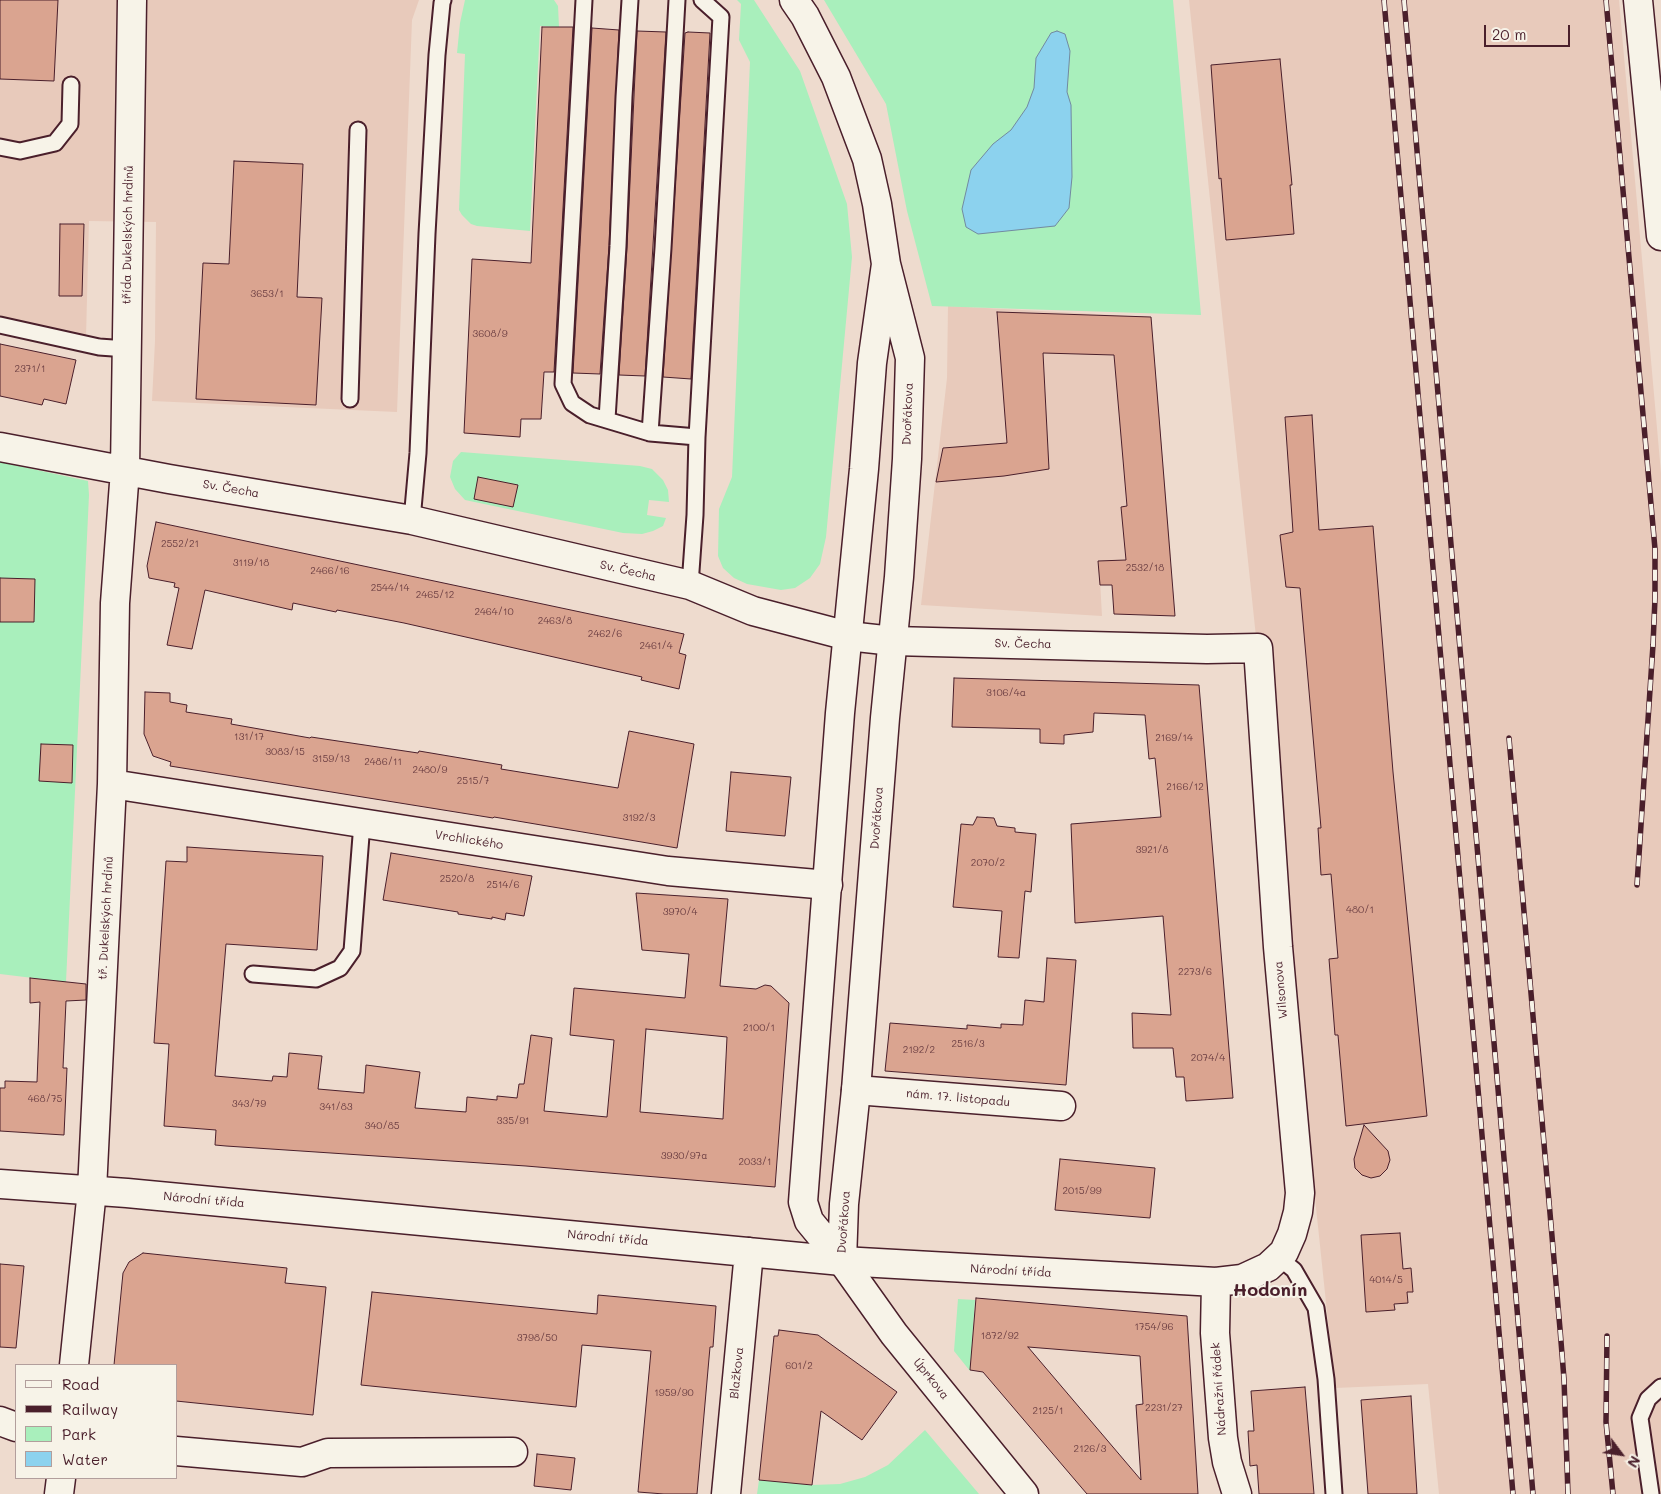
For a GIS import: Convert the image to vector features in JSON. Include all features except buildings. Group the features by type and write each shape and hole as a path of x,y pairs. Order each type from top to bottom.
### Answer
{"street":[{"name":"třída Dukelských hrdinů","path":"125,470 132,0"},
{"name":"Dvořákova","path":"794,0 805,16 836,77 867,159 877,204 886,264 910,358 907,459 856,1090 844,1204 842,1261"},
{"path":"1638,0 1661,236"},
{"name":"Dvořákova","path":"842,1261 809,1222 803,1202 840,714 864,469 872,363 886,264"},
{"name":"Sv. Čecha","path":"0,446 169,479 412,520 690,585 753,611 848,636 893,641 1207,649 1258,648"},
{"name":"tř. Dukelských hrdinů","path":"74,1364 92,1190 112,784 115,603 125,470"},
{"name":"Wilsonova","path":"1216,1282 1242,1279 1268,1267 1284,1252 1292,1234 1298,1212 1300,1192 1278,947 1258,648"},
{"name":"Vrchlického","path":"112,784 668,870 828,885"},
{"name":"nám. 17. listopadu","path":"856,1090 1061,1106"},
{"name":"Národní třída","path":"0,1184 92,1190 842,1261 1216,1282"},
{"name":"Blažkova","path":"726,1494 749,1252"},
{"name":"Úprkova","path":"842,1261 894,1334 1024,1494"},
{"name":"Nádražní řádek","path":"1216,1282 1215,1333 1223,1438 1227,1462 1237,1494"},
{"path":"0,1421 15,1427"},
{"path":"178,1451 302,1462 328,1453 513,1452"},
{"path":"60,1494 62,1479"}],"lane":[{"path":"412,520 418,453 436,65 443,0"},
{"path":"584,0 563,384 572,403 590,414 650,434 697,437"},
{"path":"607,419 618,246 630,0"},
{"path":"650,434 677,0"},
{"path":"690,585 696,514 697,437 721,16 702,0"},
{"path":"0,147 20,151 55,143 70,124 71,85"},
{"path":"350,399 358,130"},
{"path":"0,325 99,347 127,349"},
{"path":"253,974 316,979 340,968 352,951 362,823"},
{"path":"1278,1257 1294,1270 1316,1308 1326,1379 1334,1494"},
{"path":"1651,1494 1640,1418 1648,1399 1661,1387"}],"shaded area":[{"path":"0,0 419,0 412,20 397,412 152,401 155,341 156,222 89,221 86,337 0,317"},
{"path":"1189,0 1619,0 1661,473 1661,1494 1439,1494 1428,1384 1335,1388"},
{"path":"948,306 1151,317 1171,556 1099,562 1102,616 921,605 947,378"}],"green space":[{"path":"465,0 554,0 558,6 559,27 540,26 530,231 477,226 471,224 459,210 465,54 457,53 460,23"},
{"path":"737,0 754,0 800,71 847,204 852,257 826,537 820,564 810,578 795,588 781,590 747,584 734,578 723,568 718,556 719,509 732,477 750,62 739,40 741,4"},
{"path":"824,0 1173,0 1201,315 932,306 907,211 886,104"},
{"path":"461,452 640,466 652,469 663,480 668,490 669,502 649,500 647,515 666,518 663,526 653,531 642,534 623,533 465,500 455,489 450,477 453,461"},
{"path":"0,462 88,481 89,495 66,982 0,974"},
{"path":"958,1299 975,1300 970,1371 954,1351"},
{"path":"925,1430 979,1494 757,1494 759,1480 812,1485 840,1484 865,1477 888,1465"}],"water":[{"path":"1057,31 1065,34 1070,51 1067,92 1071,105 1072,177 1069,208 1055,226 978,234 966,227 962,209 971,170 993,144 1011,130 1027,107 1034,88 1036,58 1051,33"}],"railway":[{"path":"1384,0 1513,1494"},
{"path":"1404,0 1533,1494"},
{"path":"1606,0 1655,549 1653,645 1637,885"},
{"path":"1509,738 1564,1379 1568,1494"},
{"path":"1607,1336 1606,1422 1613,1494"}],"district":[{"name":"Hodonín","path":"1270,1290"}]}
